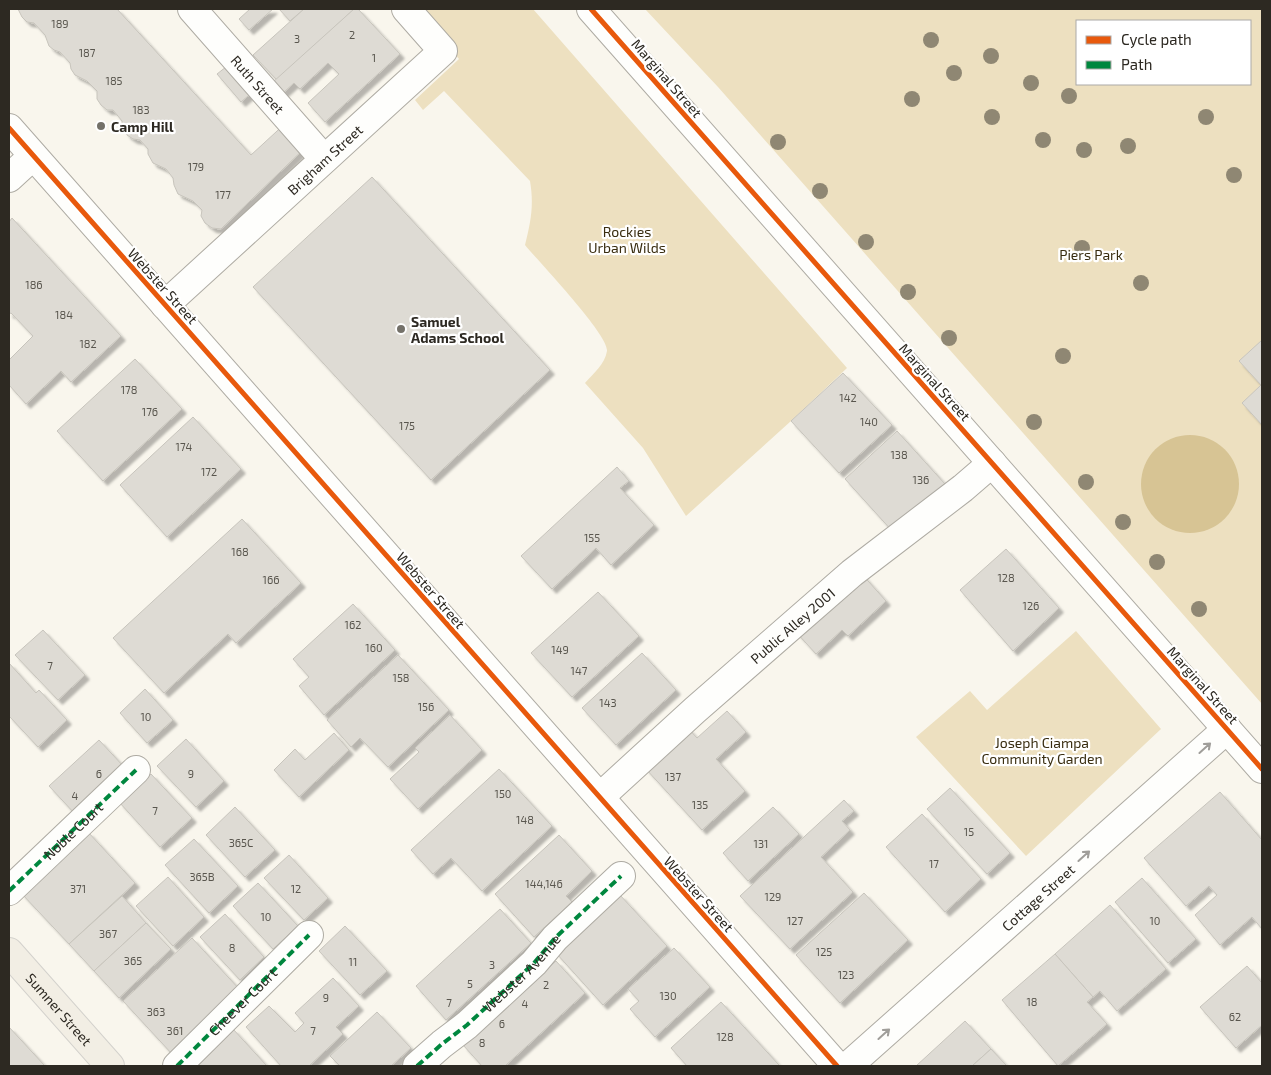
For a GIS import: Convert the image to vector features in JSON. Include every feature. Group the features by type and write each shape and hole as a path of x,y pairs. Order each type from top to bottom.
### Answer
{"main road":[{"name":"Sumner Street","path":"9,952 110,1066"}],"street":[{"name":"Ruth Street","path":"192,9 324,159"},
{"name":"Brigham Street","path":"165,305 443,52 406,9"},
{"name":"Marginal Street","path":"591,9 1262,769"},
{"name":"Webster Street","path":"9,128 837,1066"},
{"path":"9,178 33,156"},
{"name":"Public Alley 2001","path":"600,797 695,710 852,573 956,494 992,463"},
{"name":"Cottage Street","path":"848,1066 1227,729"},
{"name":"Noble Court","path":"9,891 136,770"},
{"name":"Webster Avenue","path":"417,1066 467,1025 534,963 555,938 621,876"},
{"name":"Cheever Court","path":"176,1066 309,935"}],"green space":[{"name":"Rockies Urban Wilds","path":"416,9 533,9 847,368 686,516 643,448 585,383 606,356 605,343 586,315 525,245 531,213 530,181 444,91 423,110 415,100 459,59"},
{"name":"Piers Park","path":"645,9 1262,9 1262,704 718,87"},
{"name":"Joseph Ciampa Community Garden","path":"1076,631 1161,729 1026,856 916,737 970,691 987,710"}],"shaded area":[{"path":"1190,435 1209,439 1225,449 1235,465 1239,484 1235,503 1225,519 1209,529 1190,533 1171,529 1155,519 1145,503 1141,484 1145,465 1155,449 1171,439"}],"building":[{"path":"18,9 117,9 251,155 289,120 310,143 221,229 212,228 205,223 201,216 202,210 193,201 178,194 173,178 166,169 153,163 148,154 148,149 140,140 133,139 127,135 122,121 113,110 107,110 101,105 97,99 97,91 87,81 75,75 70,63 60,52 49,46 45,35 34,23 27,22"},
{"path":"250,9 273,9 249,30 239,19"},
{"path":"279,9 304,9 290,21"},
{"path":"304,9 354,9 277,80 253,55"},
{"path":"354,9 358,9 400,54 325,122 308,103 339,74 328,63 300,89 294,83 283,93 273,82"},
{"path":"231,63 255,90 241,102 217,74"},
{"name":"Samuel Adams School","path":"372,177 550,370 431,480 253,287"},
{"path":"12,218 121,336 71,382 61,371 26,404 9,385 9,360 33,336 11,313 9,314 9,222"},
{"path":"1262,340 1262,425 1242,403 1261,385 1239,361"},
{"path":"135,359 182,409 103,481 57,431"},
{"path":"843,373 892,425 839,473 791,421"},
{"path":"193,417 241,469 167,537 120,485"},
{"path":"897,431 945,484 893,532 845,479"},
{"path":"617,467 629,481 620,488 654,525 611,565 596,548 552,589 521,556"},
{"path":"242,519 301,583 236,643 228,634 164,693 113,638"},
{"path":"1006,549 1059,608 1013,651 960,590"},
{"path":"860,572 886,601 848,636 842,630 816,654 795,631"},
{"path":"598,592 639,636 572,697 531,653"},
{"path":"353,604 395,650 324,715 299,686 309,677 293,659"},
{"path":"43,630 85,675 58,700 15,655"},
{"path":"642,653 676,690 616,745 582,708"},
{"path":"398,655 449,710 388,767 360,738 351,747 327,720"},
{"path":"9,663 36,693 39,690 67,720 38,747 9,716"},
{"path":"145,689 173,720 147,743 120,713"},
{"path":"727,711 746,732 716,759 745,791 702,830 645,768 688,728 697,738"},
{"path":"450,715 482,750 418,809 390,779 419,752 415,748"},
{"path":"334,733 349,750 299,797 274,770 295,749 305,760"},
{"path":"186,739 224,781 196,807 157,766"},
{"path":"99,740 125,768 75,814 49,786"},
{"path":"499,769 552,826 482,891 451,858 433,874 411,850"},
{"path":"151,774 192,818 160,847 119,802"},
{"path":"950,788 1010,853 987,874 927,809"},
{"path":"1220,792 1262,840 1262,929 1252,917 1220,945 1195,915 1217,895 1209,886 1186,906 1144,858"},
{"path":"844,800 854,811 842,821 850,830 821,857 853,892 790,949 740,896"},
{"path":"235,807 275,850 245,877 206,835"},
{"path":"773,807 799,834 748,881 723,853"},
{"path":"922,814 981,879 945,912 886,847"},
{"path":"88,832 135,883 69,944 21,893"},
{"path":"559,835 592,871 566,896 572,902 534,937 495,894"},
{"path":"194,839 238,886 209,913 165,865"},
{"path":"289,855 328,898 304,920 264,878"},
{"path":"168,877 204,917 173,946 136,906"},
{"path":"1142,878 1196,939 1168,963 1115,902"},
{"path":"258,883 298,926 273,949 233,906"},
{"path":"864,893 908,940 840,1003 796,955"},
{"path":"620,895 667,946 603,1005 556,953"},
{"path":"122,896 146,923 94,971 69,944"},
{"path":"1110,905 1166,969 1117,1011 1100,991 1093,997 1055,954"},
{"path":"500,909 531,943 446,1020 416,986"},
{"path":"225,914 264,957 240,980 200,937"},
{"path":"146,923 171,949 119,998 94,971"},
{"path":"345,926 387,971 360,995 319,951"},
{"path":"192,938 241,991 172,1054 123,1001"},
{"path":"674,948 710,987 655,1037 630,1009 639,1001 628,989"},
{"path":"1055,954 1093,997 1087,1002 1107,1024 1058,1066 1002,1000"},
{"path":"556,961 585,993 505,1066 482,1066 463,1045"},
{"path":"1247,966 1262,983 1262,1025 1236,1048 1200,1007"},
{"path":"333,978 359,1006 336,1027 343,1034 309,1066 281,1066 246,1027 269,1006 295,1032 304,1023 295,1013"},
{"path":"721,1002 778,1066 687,1066 671,1048"},
{"path":"377,1012 411,1048 391,1066 340,1066 330,1056"},
{"path":"965,1021 991,1049 972,1066 916,1066"},
{"path":"9,1027 45,1066 9,1066"},
{"path":"233,1029 267,1066 193,1066"},
{"path":"991,1049 1007,1066 972,1066"}],"marked path":[{"path":"9,891 136,770"},
{"path":"417,1066 467,1025 534,963 555,938 621,876"},
{"path":"177,1066 309,935"}],"cycle path":[{"path":"591,9 1262,769"},
{"path":"9,128 837,1066"}],"place":[{"name":"Camp Hill","path":"101,126"},
{"name":"Samuel Adams School","path":"401,329"}]}
